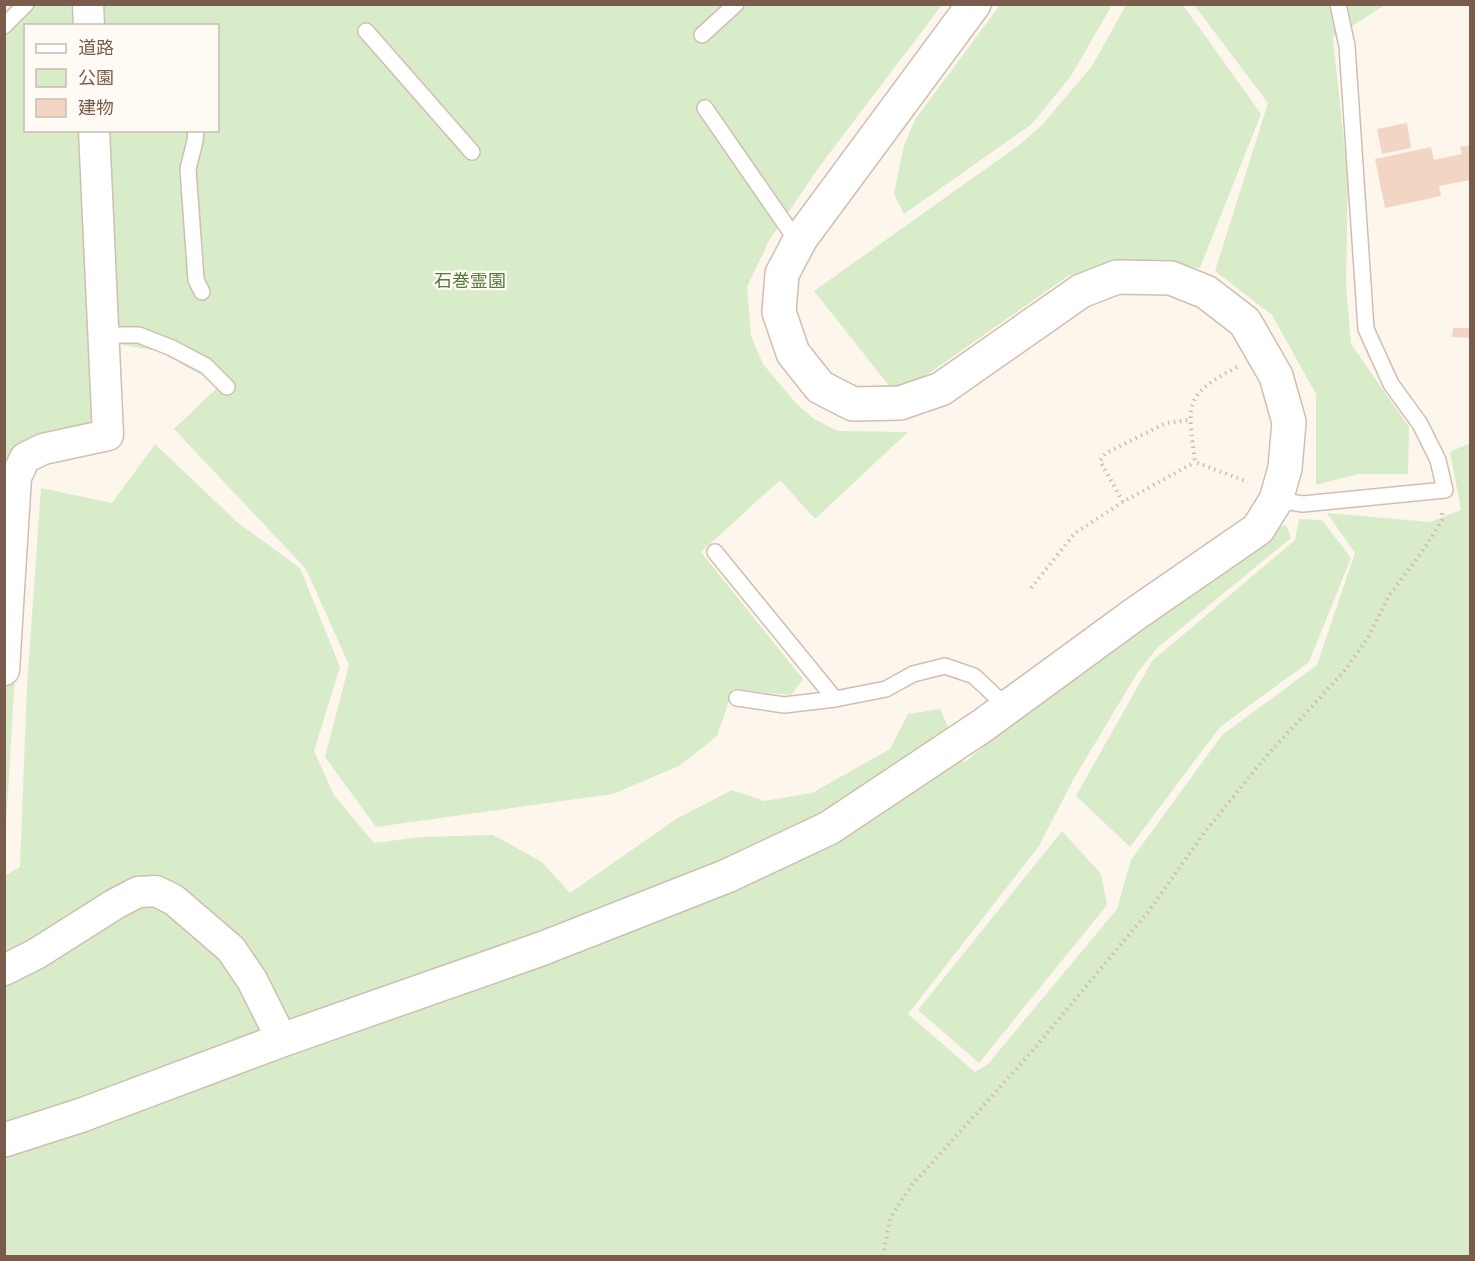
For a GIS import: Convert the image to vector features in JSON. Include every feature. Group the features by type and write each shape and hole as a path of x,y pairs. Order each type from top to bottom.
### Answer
{"street":[{"path":"88,4 89,24"},
{"path":"4,1140 82,1115 282,1040 541,949 727,876 830,828 1008,708 1135,614 1258,529 1263,491 1285,468 1289,422 1276,376 1245,322 1206,292 1171,278 1117,277 1081,291 941,389 900,403 853,404 820,387 793,353 779,312 782,274 799,244 974,4"},
{"path":"5,661 10,477 25,458 43,449 108,435 94,132"},
{"path":"4,970 36,954 138,892 156,891 174,900 231,949 252,980 282,1040"}],"lane":[{"path":"4,26 26,4"},
{"path":"702,35 736,4"},
{"path":"1263,491 1303,504 1445,490 1438,460 1420,424 1391,384 1366,329 1347,46 1338,4"},
{"path":"366,31 472,152"},
{"path":"705,108 799,244"},
{"path":"196,132 188,170 196,280 202,292"},
{"path":"103,335 139,334 206,366 226,387"},
{"path":"715,552 835,699"},
{"path":"737,698 784,705 835,699 886,689 913,674 945,666 974,676 1008,708"}],"path":[{"path":"1195,462 1190,420 1191,405 1199,390 1245,362"},
{"path":"1123,502 1100,461 1106,453 1166,423 1190,420"},
{"path":"1195,462 1263,491"},
{"path":"1031,588 1075,533 1123,502 1195,462"},
{"path":"883,1257 890,1218 912,1185 1028,1056 1148,912 1204,833 1256,769 1346,669 1367,639 1389,596 1442,520 1445,490"}],"green space":[{"name":"石巻霊園","path":"11,5 942,5 819,167 769,241 747,287 751,336 763,364 796,403 814,419 838,431 908,432 815,519 780,480 701,552 803,679 791,695 733,689 717,736 679,766 613,794 376,827 325,757 349,665 306,569 174,429 217,388 205,377 158,351 112,343 118,444 48,458 27,474 5,842 4,12"},
{"path":"1000,5 1112,5 1071,76 1032,124 904,214 894,194 904,145 916,118"},
{"path":"1126,5 1183,5 1261,114 1200,268 1154,261 1113,263 1068,276 918,381 894,392 814,291 1019,145 1043,124 1092,66"},
{"path":"1194,5 1385,5 1333,38 1348,179 1346,284 1351,344 1409,427 1408,474 1358,474 1316,485 1316,394 1272,315 1215,271 1268,103"},
{"path":"1470,443 1470,1256 5,1256 4,876 20,867 27,686 41,488 112,503 155,444 237,522 300,568 340,667 314,751 334,795 374,843 421,837 493,835 542,862 570,893 676,819 732,790 764,801 812,793 890,749 908,714 940,709 964,763 1029,708 1273,528 1286,525 1291,538 1157,648 1138,672 1073,780 1039,846 908,1014 975,1072 988,1064 1117,909 1131,860 1222,735 1317,665 1355,553 1327,513 1430,522 1461,510 1450,452"},
{"path":"1299,519 1322,520 1351,558 1309,662 1220,727 1130,847 1076,796 1152,661 1295,540"},
{"path":"1062,831 1101,874 1107,905 979,1063 918,1010"}],"building":[{"path":"1407,123 1411,148 1382,154 1377,129"},
{"path":"1470,145 1470,180 1439,186 1441,196 1385,208 1375,159 1431,147 1434,160 1462,154 1460,147"},
{"path":"1453,328 1470,328 1470,338 1452,337"}]}
